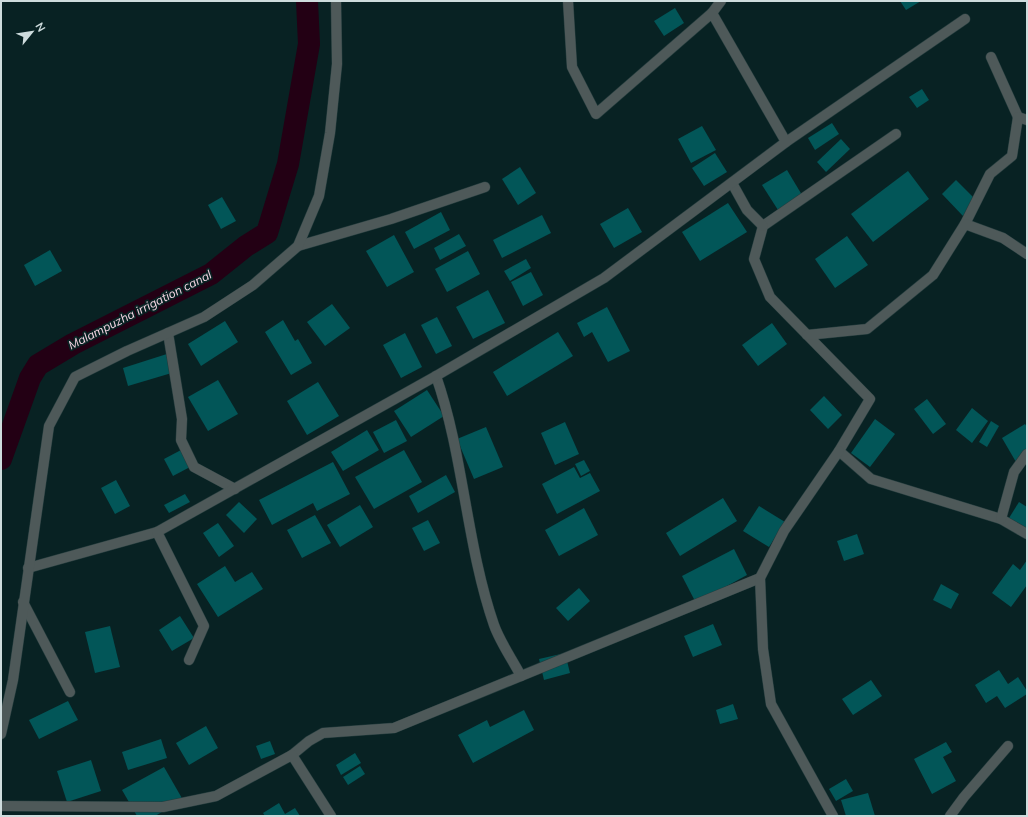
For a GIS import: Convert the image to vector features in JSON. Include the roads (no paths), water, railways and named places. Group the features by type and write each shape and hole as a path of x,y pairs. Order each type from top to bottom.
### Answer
{"street":[{"path":"298,246 319,196 330,133 337,64 336,1"},
{"path":"568,1 572,67 596,114 712,13 721,1"},
{"path":"712,1 712,13 786,142"},
{"path":"28,568 157,532 235,490 436,376 604,278 786,142 965,19"},
{"path":"807,334 866,329 933,275 965,224 990,174 1012,156 1023,118 990,58"},
{"path":"833,816 771,704 763,649 760,578 784,531 839,451 870,399 770,297 754,259 763,226 896,134"},
{"path":"732,183 747,210 763,226"},
{"path":"1,734 13,680 49,426 75,377 204,317 253,285 298,246 391,219 485,188"},
{"path":"965,224 1004,238 1027,254"},
{"path":"168,333 182,419 181,440 194,467 235,490"},
{"path":"436,376 445,403 477,562 495,626 521,676"},
{"path":"839,451 871,479 1001,519 1027,534"},
{"path":"1001,519 1014,472 1027,454"},
{"path":"157,532 204,626 189,660"},
{"path":"1,806 163,807 216,796 292,755 309,741 323,733 394,728 760,578"},
{"path":"23,602 70,692"},
{"path":"950,816 964,796 1008,746"},
{"path":"292,755 331,816"}],"waterway":[{"name":"Malampuzha irrigation canal","path":"1,459 30,378 38,365 73,344 211,274 246,246 267,233 288,164 309,44 307,1"}]}
